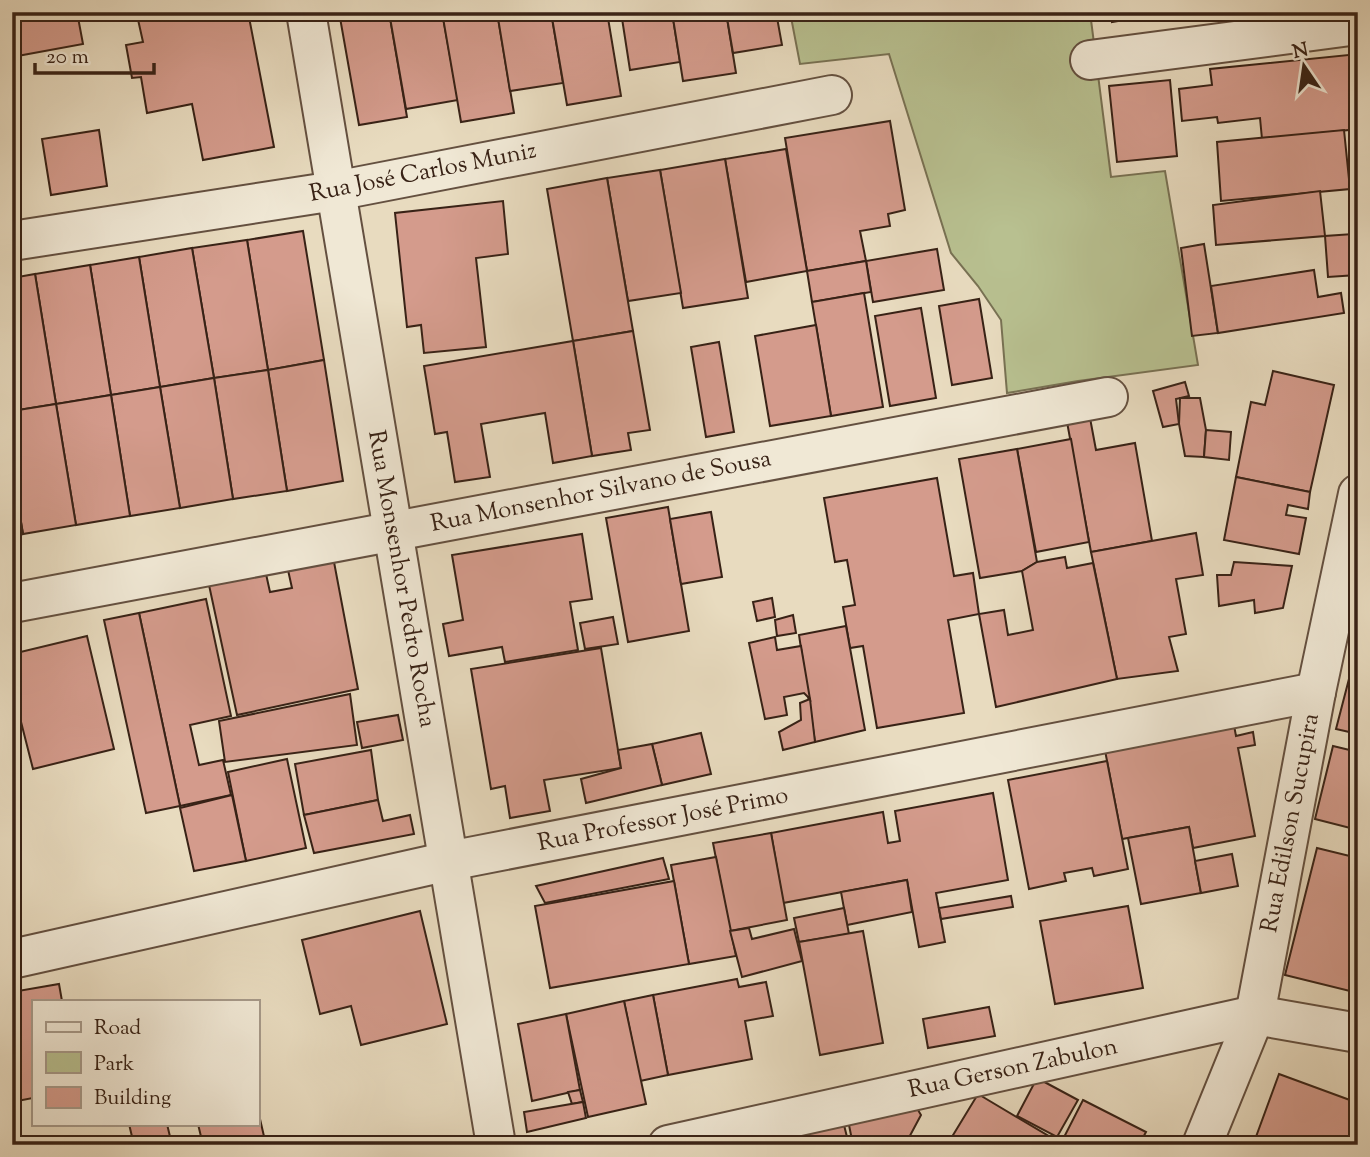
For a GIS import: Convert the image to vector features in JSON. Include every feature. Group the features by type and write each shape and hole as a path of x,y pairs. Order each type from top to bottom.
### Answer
{"street":[{"name":"Rua Monsenhor Pedro Rocha","path":"306,12 496,1145"},
{"path":"1090,60 1358,26"},
{"name":"Rua José Carlos Muniz","path":"12,241 335,191 832,94"},
{"name":"Rua Monsenhor Silvano de Sousa","path":"12,603 1108,397"},
{"name":"Rua Edilson Sucupira","path":"1202,1145 1255,1015 1316,692 1358,494"},
{"name":"Rua Professor José Primo","path":"12,960 449,861 1316,692"},
{"name":"Rua Gerson Zabulon","path":"668,1145 1255,1015 1358,1034"}],"green space":[{"path":"790,12 1090,12 1111,177 1165,171 1198,365 1007,393 1001,320 951,253 889,54 800,64"}],"building":[{"path":"12,12 77,12 83,44 12,57"},
{"path":"121,12 248,12 274,147 203,160 192,104 147,113 141,77 132,78 126,45 143,42 137,15 122,18"},
{"path":"339,12 389,12 407,117 359,125"},
{"path":"389,12 442,12 458,100 406,109"},
{"path":"442,12 497,12 514,113 461,122"},
{"path":"497,12 551,12 563,83 510,91"},
{"path":"551,12 607,12 621,96 567,105"},
{"path":"621,12 672,12 680,62 630,70"},
{"path":"672,12 726,12 736,73 683,81"},
{"path":"726,12 776,12 782,45 733,53"},
{"path":"1111,12 1153,12 1153,15 1112,22"},
{"path":"1358,54 1358,129 1262,139 1260,118 1218,123 1217,117 1182,121 1179,89 1212,85 1210,69"},
{"path":"1170,80 1177,156 1117,162 1109,86"},
{"path":"890,121 905,210 888,214 890,226 860,231 866,261 807,271 785,138"},
{"path":"99,130 107,186 51,195 42,139"},
{"path":"1344,130 1350,189 1221,201 1217,142"},
{"path":"786,149 807,271 746,282 725,159"},
{"path":"725,159 748,298 683,308 660,170"},
{"path":"660,170 681,293 628,301 607,178"},
{"path":"607,178 633,331 573,341 547,189"},
{"path":"1320,191 1325,236 1216,245 1213,205"},
{"path":"503,201 508,254 476,258 486,347 424,353 421,325 407,327 395,213"},
{"path":"303,231 324,360 268,370 247,240"},
{"path":"1353,234 1357,275 1328,277 1325,236"},
{"path":"247,240 268,370 214,378 192,248"},
{"path":"1204,244 1218,333 1192,336 1181,248"},
{"path":"192,248 214,378 160,387 139,257"},
{"path":"937,249 944,290 873,302 866,261"},
{"path":"139,257 160,387 111,395 90,265"},
{"path":"866,261 871,292 812,302 807,271"},
{"path":"90,265 111,395 56,404 35,274"},
{"path":"1314,270 1318,297 1341,293 1344,313 1218,333 1211,286"},
{"path":"35,274 56,404 12,411 12,278"},
{"path":"864,293 883,407 831,416 812,302"},
{"path":"979,299 992,378 952,385 939,306"},
{"path":"921,308 936,398 890,406 875,316"},
{"path":"816,325 831,416 770,426 755,336"},
{"path":"633,331 650,430 628,433 631,450 592,456 573,341"},
{"path":"573,341 592,456 553,463 545,413 481,424 490,477 455,482 447,432 435,434 424,366"},
{"path":"719,342 734,432 706,437 691,347"},
{"path":"324,360 343,481 287,491 268,370"},
{"path":"268,370 287,491 233,499 214,378"},
{"path":"1273,371 1334,385 1310,492 1236,477 1251,402 1265,405"},
{"path":"214,378 233,499 180,508 160,387"},
{"path":"1185,382 1189,396 1176,399 1179,424 1163,427 1153,391"},
{"path":"160,387 180,508 130,516 111,395"},
{"path":"111,395 130,516 76,525 56,404"},
{"path":"1180,398 1200,398 1206,430 1204,457 1185,456 1179,424"},
{"path":"56,404 76,525 23,534 12,468 12,411"},
{"path":"1090,418 1096,450 1135,443 1152,541 1091,552 1067,422"},
{"path":"1206,430 1231,432 1229,460 1204,457"},
{"path":"1071,439 1089,542 1036,552 1017,449"},
{"path":"1017,449 1037,562 1022,571 980,578 959,459"},
{"path":"12,468 23,534 12,535"},
{"path":"1236,477 1310,492 1308,509 1288,505 1286,515 1306,518 1299,554 1224,540"},
{"path":"937,478 954,576 973,573 979,614 948,620 964,713 877,728 863,646 850,648 843,607 855,605 847,560 835,562 824,498"},
{"path":"668,507 689,631 628,642 606,518"},
{"path":"711,512 722,577 681,584 670,519"},
{"path":"1196,533 1203,575 1176,579 1186,634 1169,637 1178,671 1117,679 1091,552"},
{"path":"582,534 592,599 570,602 578,650 505,662 502,647 449,656 443,624 463,620 452,555"},
{"path":"1065,557 1067,568 1093,563 1117,679 996,707 979,614 1004,610 1008,635 1033,630 1022,571 1037,562"},
{"path":"334,562 358,689 237,715 209,585 266,574 270,592 292,588 288,570"},
{"path":"1234,562 1292,566 1283,608 1255,613 1254,600 1219,606 1217,575 1231,575"},
{"path":"772,598 775,617 757,621 753,602"},
{"path":"206,599 231,716 190,725 199,765 223,760 231,795 180,806 139,613"},
{"path":"139,613 180,806 146,813 104,620"},
{"path":"793,615 796,633 777,636 775,620"},
{"path":"613,617 618,644 585,649 580,623"},
{"path":"846,626 865,730 815,742 799,635"},
{"path":"87,636 114,749 33,769 20,718 12,720 12,654"},
{"path":"775,637 777,650 801,646 810,699 804,693 784,697 787,715 765,719 749,643"},
{"path":"601,648 621,768 544,780 550,811 510,818 505,786 491,789 471,669"},
{"path":"1358,648 1358,734 1336,729"},
{"path":"350,694 357,745 225,762 219,721"},
{"path":"810,699 815,742 783,750 779,732 801,720 800,703"},
{"path":"398,715 403,740 362,748 357,722"},
{"path":"1232,715 1236,736 1253,732 1255,745 1238,748 1255,836 1193,848 1189,827 1122,839 1103,740"},
{"path":"701,733 711,774 662,785 652,744"},
{"path":"652,744 662,785 586,803 581,779 621,768 618,750"},
{"path":"1333,746 1358,752 1358,830 1315,819"},
{"path":"371,750 378,800 304,815 295,764"},
{"path":"287,759 306,848 246,861 228,772"},
{"path":"1107,761 1128,869 1094,876 1092,868 1064,873 1066,881 1029,889 1008,780"},
{"path":"993,793 1008,880 936,893 945,942 919,947 907,880 783,903 771,833 883,812 888,843 900,841 895,811"},
{"path":"232,795 246,861 194,871 180,808"},
{"path":"378,800 383,821 410,815 414,834 314,853 304,815"},
{"path":"1189,827 1201,893 1141,904 1128,838"},
{"path":"771,833 787,920 730,931 713,843"},
{"path":"1317,848 1358,858 1358,893 1354,905 1358,906 1358,993 1285,975"},
{"path":"1232,854 1238,886 1201,893 1195,861"},
{"path":"716,857 736,956 689,964 671,865"},
{"path":"663,858 669,879 545,903 536,886"},
{"path":"907,880 912,912 847,925 841,892"},
{"path":"674,881 689,964 550,988 535,906"},
{"path":"1011,896 1013,907 941,919 939,908"},
{"path":"1128,906 1143,988 1055,1004 1040,921"},
{"path":"844,908 849,934 799,942 794,918"},
{"path":"420,911 447,1024 361,1045 351,1006 320,1014 302,940"},
{"path":"749,928 752,939 794,929 802,961 742,977 730,931"},
{"path":"863,931 883,1043 820,1055 799,942"},
{"path":"737,979 739,987 766,982 773,1016 745,1021 752,1059 668,1075 653,995"},
{"path":"59,984 62,1000 32,1000 32,1098 12,1102 12,992"},
{"path":"653,995 668,1075 640,1081 624,1001"},
{"path":"624,1001 646,1104 588,1117 566,1014"},
{"path":"989,1007 995,1036 928,1048 923,1019"},
{"path":"566,1014 580,1090 532,1101 518,1024"},
{"path":"1279,1074 1358,1103 1358,1145 1253,1145"},
{"path":"1037,1078 1078,1100 1057,1137 1017,1116"},
{"path":"580,1090 583,1102 572,1104 568,1092"},
{"path":"978,1094 1057,1141 1055,1145 947,1145"},
{"path":"912,1100 921,1115 905,1145 853,1145 847,1115"},
{"path":"1083,1100 1146,1132 1139,1145 1060,1145"},
{"path":"583,1102 586,1118 527,1132 524,1112"},
{"path":"259,1115 266,1145 203,1145 198,1126 259,1126"},
{"path":"842,1117 849,1145 758,1145"},
{"path":"129,1126 167,1126 172,1145 134,1145"}]}
